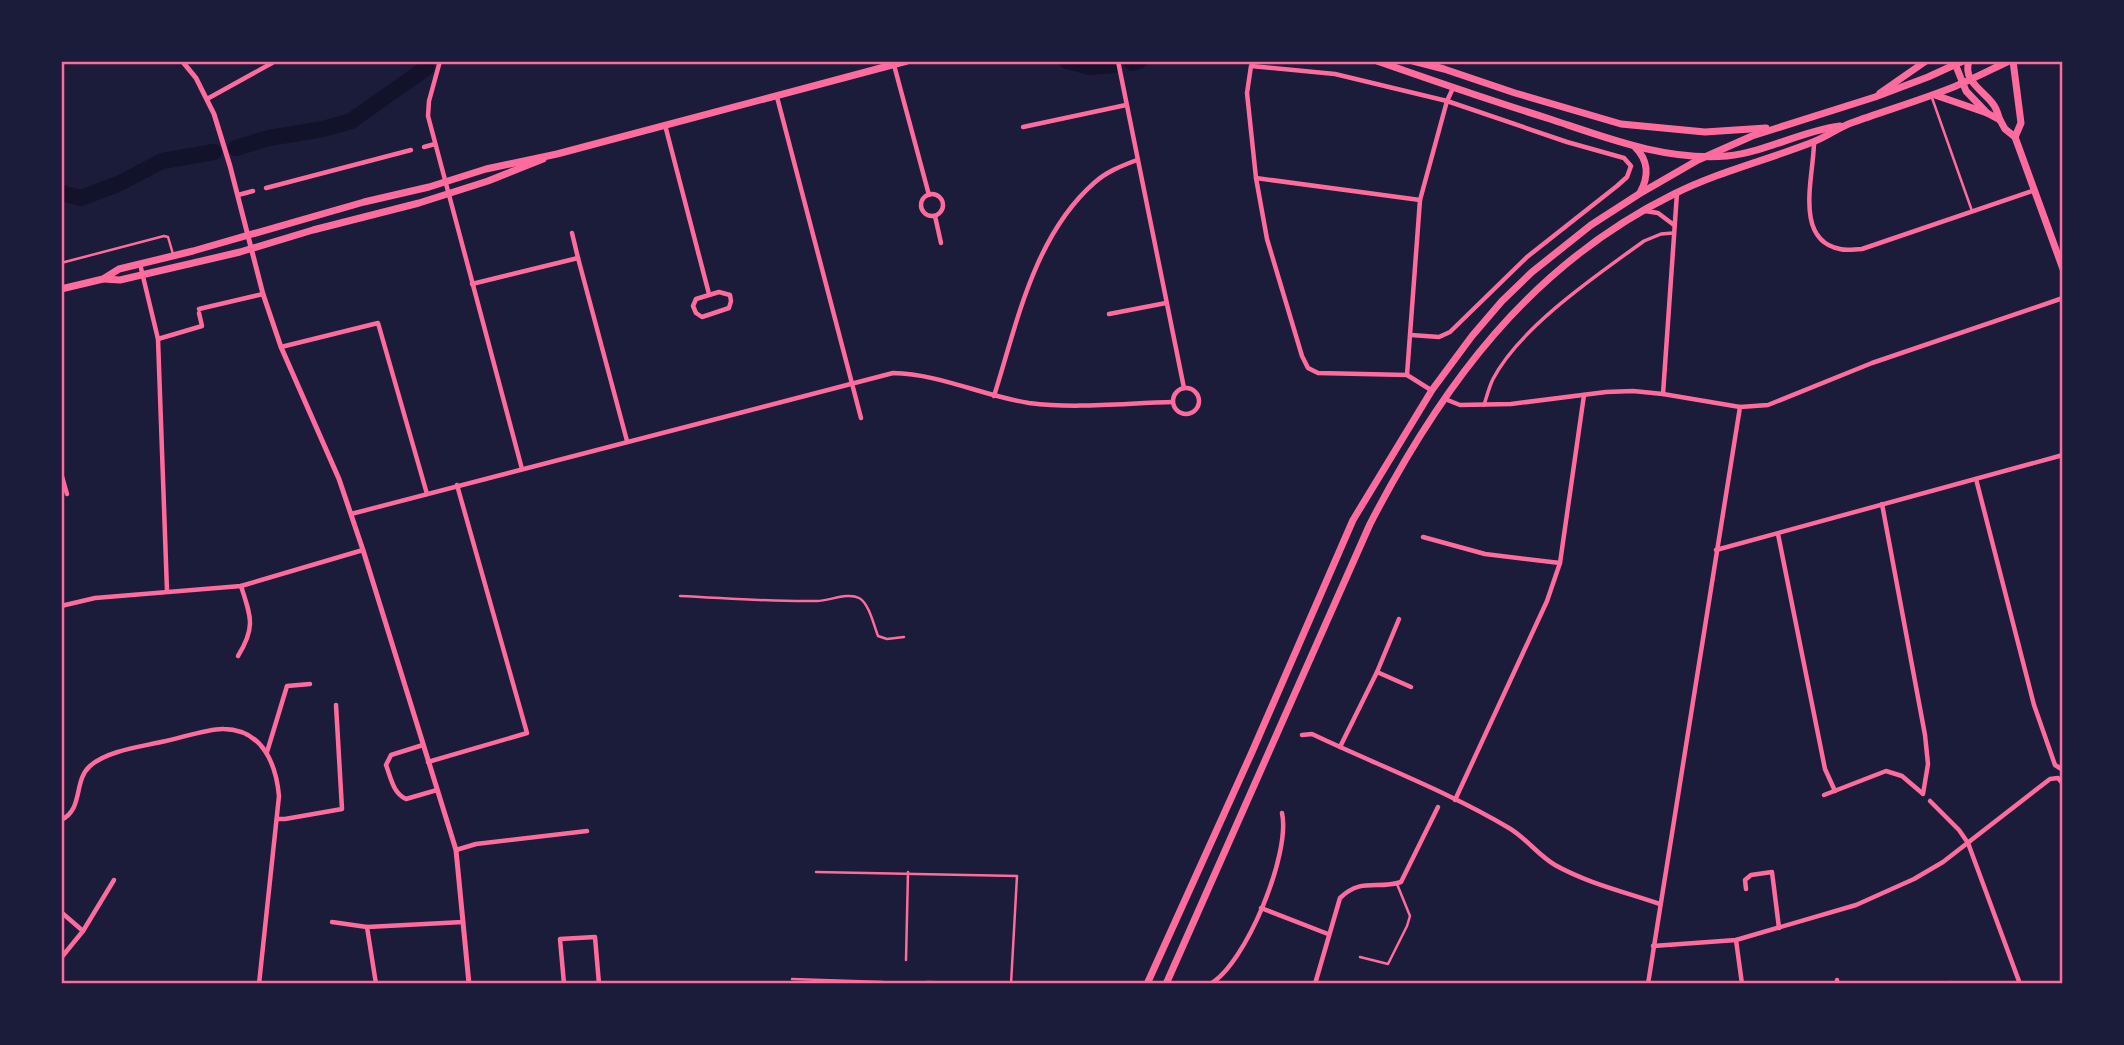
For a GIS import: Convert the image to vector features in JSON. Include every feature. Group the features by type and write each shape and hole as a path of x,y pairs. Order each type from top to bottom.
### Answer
{"main road":[{"path":"61,289 103,279 120,280 142,275 448,187 512,162 557,154 907,61"},
{"path":"1377,61 1632,145 1670,155 1706,157 1746,153 1814,131 1848,124 1933,95 2011,61 2021,123 2015,137"},
{"path":"1413,61 1621,124 1705,132 1781,126"},
{"path":"1875,97 1926,61"},
{"path":"1969,61 1967,68 1971,79 1994,105 2005,129 2015,137 2063,269"},
{"path":"1147,984 1353,520 1432,390 1502,301 1532,272 1591,225 1639,194 1706,157 1752,136 1875,97 1958,62 1961,83 1987,113"},
{"path":"1453,88 1458,73"},
{"path":"1933,95 2000,120"},
{"path":"1166,984 1370,524 1393,479 1444,399 1513,312 1578,253 1614,228 1676,193 1814,142 1848,124"},
{"path":"1632,145 1647,165 1646,180 1639,194"},
{"path":"103,279 118,269 173,254 250,242 448,187 488,181 557,154"},
{"path":"2053,239 2063,236"}],"street":[{"path":"182,61 207,99 222,139 263,294 281,347 351,514 456,849 468,984"},
{"path":"440,61 429,101 428,116 522,469"},
{"path":"1118,61 1184,388"},
{"path":"207,99 272,63"},
{"path":"894,65 929,195"},
{"path":"1411,335 1439,337 1450,332 1527,257 1627,177 1631,166 1624,158 1447,102 1335,74 1251,66 1247,93 1255,178 1267,239 1308,368 1318,373 1407,376 1432,390"},
{"path":"1407,376 1420,200 1453,88"},
{"path":"776,96 861,418"},
{"path":"1023,127 1126,106"},
{"path":"665,124 709,294"},
{"path":"1814,142 1809,211 1814,232 1825,244 1841,250 1862,249 2036,190"},
{"path":"424,146 435,144"},
{"path":"266,188 411,150"},
{"path":"994,396 1021,310 1042,255 1058,225 1095,182 1114,169 1137,160"},
{"path":"1255,178 1420,200"},
{"path":"237,195 253,191"},
{"path":"1663,394 1676,193"},
{"path":"929,195 938,196 942,203 941,211 934,216 922,210 922,201 929,195"},
{"path":"1641,212 1658,213 1674,226"},
{"path":"934,216 941,243"},
{"path":"572,233 627,441"},
{"path":"1484,405 1493,380 1503,365 1546,317 1644,241 1661,234 1674,233"},
{"path":"472,284 578,258"},
{"path":"139,263 158,339 167,591"},
{"path":"727,293 731,305 723,312 699,316 694,310 694,303 709,294 727,293"},
{"path":"158,339 202,326 199,311 263,294"},
{"path":"1444,399 1460,405 1511,404 1606,392 1663,394 1740,407 1768,405 1872,363 2063,298"},
{"path":"1109,314 1166,303"},
{"path":"281,347 378,323 427,494"},
{"path":"351,514 893,373 911,374 994,396 1052,405 1173,402"},
{"path":"1184,388 1192,389 1198,394 1200,402 1197,409 1190,414 1182,414 1173,402 1175,395 1184,388"},
{"path":"1455,800 1547,601 1560,563 1584,395"},
{"path":"1648,984 1740,407"},
{"path":"1716,550 2063,455"},
{"path":"61,473 67,494"},
{"path":"1976,479 2034,705 2055,765 2061,770"},
{"path":"428,762 527,733 457,485"},
{"path":"1824,795 1886,771 1902,776 1923,794 1928,764 1925,734 1882,505"},
{"path":"1778,534 1825,769 1835,791"},
{"path":"1423,537 1485,554 1560,563"},
{"path":"61,607 95,598 241,586 363,550"},
{"path":"238,656 246,643 251,618 241,586"},
{"path":"1340,747 1399,619"},
{"path":"1377,671 1411,687"},
{"path":"267,752 287,686 310,684"},
{"path":"277,818 342,809 335,705"},
{"path":"61,820 76,808 83,776 90,766 103,758 224,728 257,741 267,752 277,775 277,818 259,984"},
{"path":"1303,735 1312,734 1455,800 1512,830 1533,850 1581,878 1660,904"},
{"path":"423,745 391,755 386,765 395,790 406,799 437,790"},
{"path":"1653,946 1736,940 1856,905 1914,879 1968,843 2050,779 2057,778 2063,784"},
{"path":"1930,801 1968,843 2020,984"},
{"path":"1316,984 1340,898 1350,888 1364,884 1401,882 1438,807"},
{"path":"1210,984 1227,968 1242,947 1261,908 1278,865 1285,825 1282,813"},
{"path":"456,849 476,844 587,831"},
{"path":"1746,889 1745,880 1751,875 1772,872 1779,928"},
{"path":"61,958 83,931 114,880"},
{"path":"1261,908 1328,934"},
{"path":"61,912 83,931"},
{"path":"332,922 367,927 463,922"},
{"path":"367,927 376,984"},
{"path":"564,984 560,939 595,937 599,984"},
{"path":"1736,940 1742,984"}],"lane":[{"path":"1933,95 1972,211"},
{"path":"61,263 164,236 168,237 173,254"},
{"path":"680,596 822,601 850,595 864,601 878,636 887,639 904,637"},
{"path":"816,872 1017,876 1010,984 927,982"},
{"path":"906,960 908,872"},
{"path":"1360,957 1388,964 1410,916 1397,884"},
{"path":"792,979 883,982"}],"waterway":[{"path":"1067,61 1090,67 1113,65"},
{"path":"1132,63 1139,61"},
{"path":"236,148 269,138 323,129 351,121 426,68"},
{"path":"61,193 81,198 118,184 162,161 214,152"}]}
